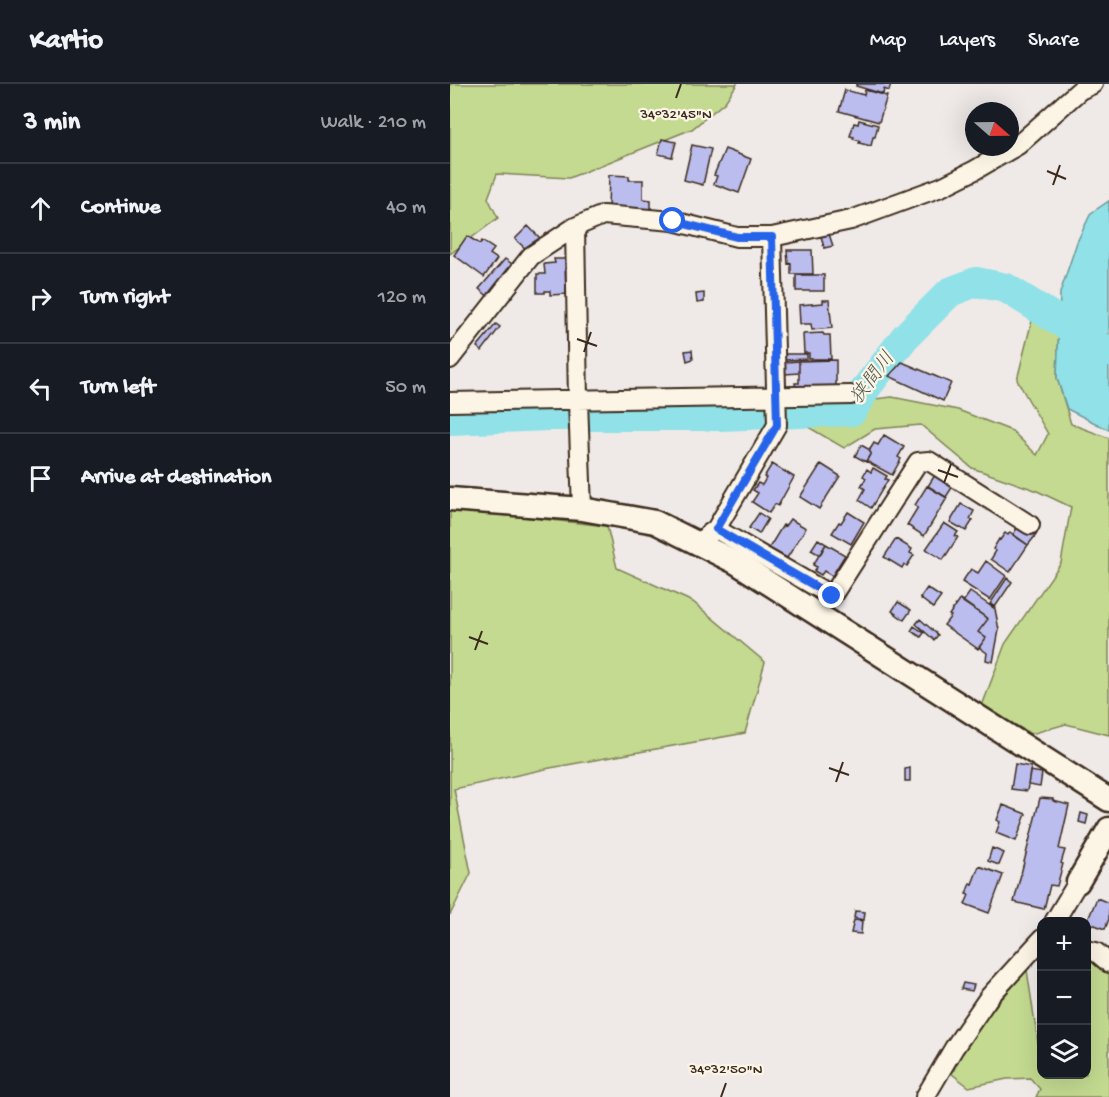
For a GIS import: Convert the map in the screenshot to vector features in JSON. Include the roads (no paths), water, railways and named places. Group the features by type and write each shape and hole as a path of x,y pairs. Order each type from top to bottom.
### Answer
{"street":[{"path":"450,359 531,256 575,227 603,215 673,221 737,237 772,237 851,220 941,187 975,170 1018,145 1080,90 1093,84"},
{"path":"575,227 582,508"},
{"path":"697,543 716,529 777,425 772,237"},
{"path":"450,402 851,395"},
{"path":"716,529 832,596 918,462 929,461 1030,525"},
{"path":"450,499 582,508 655,522 737,562 1109,800"},
{"path":"1056,917 1109,829"},
{"path":"925,1097 954,1048 989,997 1037,946"},
{"path":"1091,951 1109,963"}],"water":[{"path":"1109,201 1109,430 1067,409 1057,378 1060,293 1077,242 1091,213"}],"waterway":[{"name":"狭間川","path":"450,420 548,416 720,416 852,411 866,388 905,337 950,292 976,282 1006,288 1109,352"}]}
